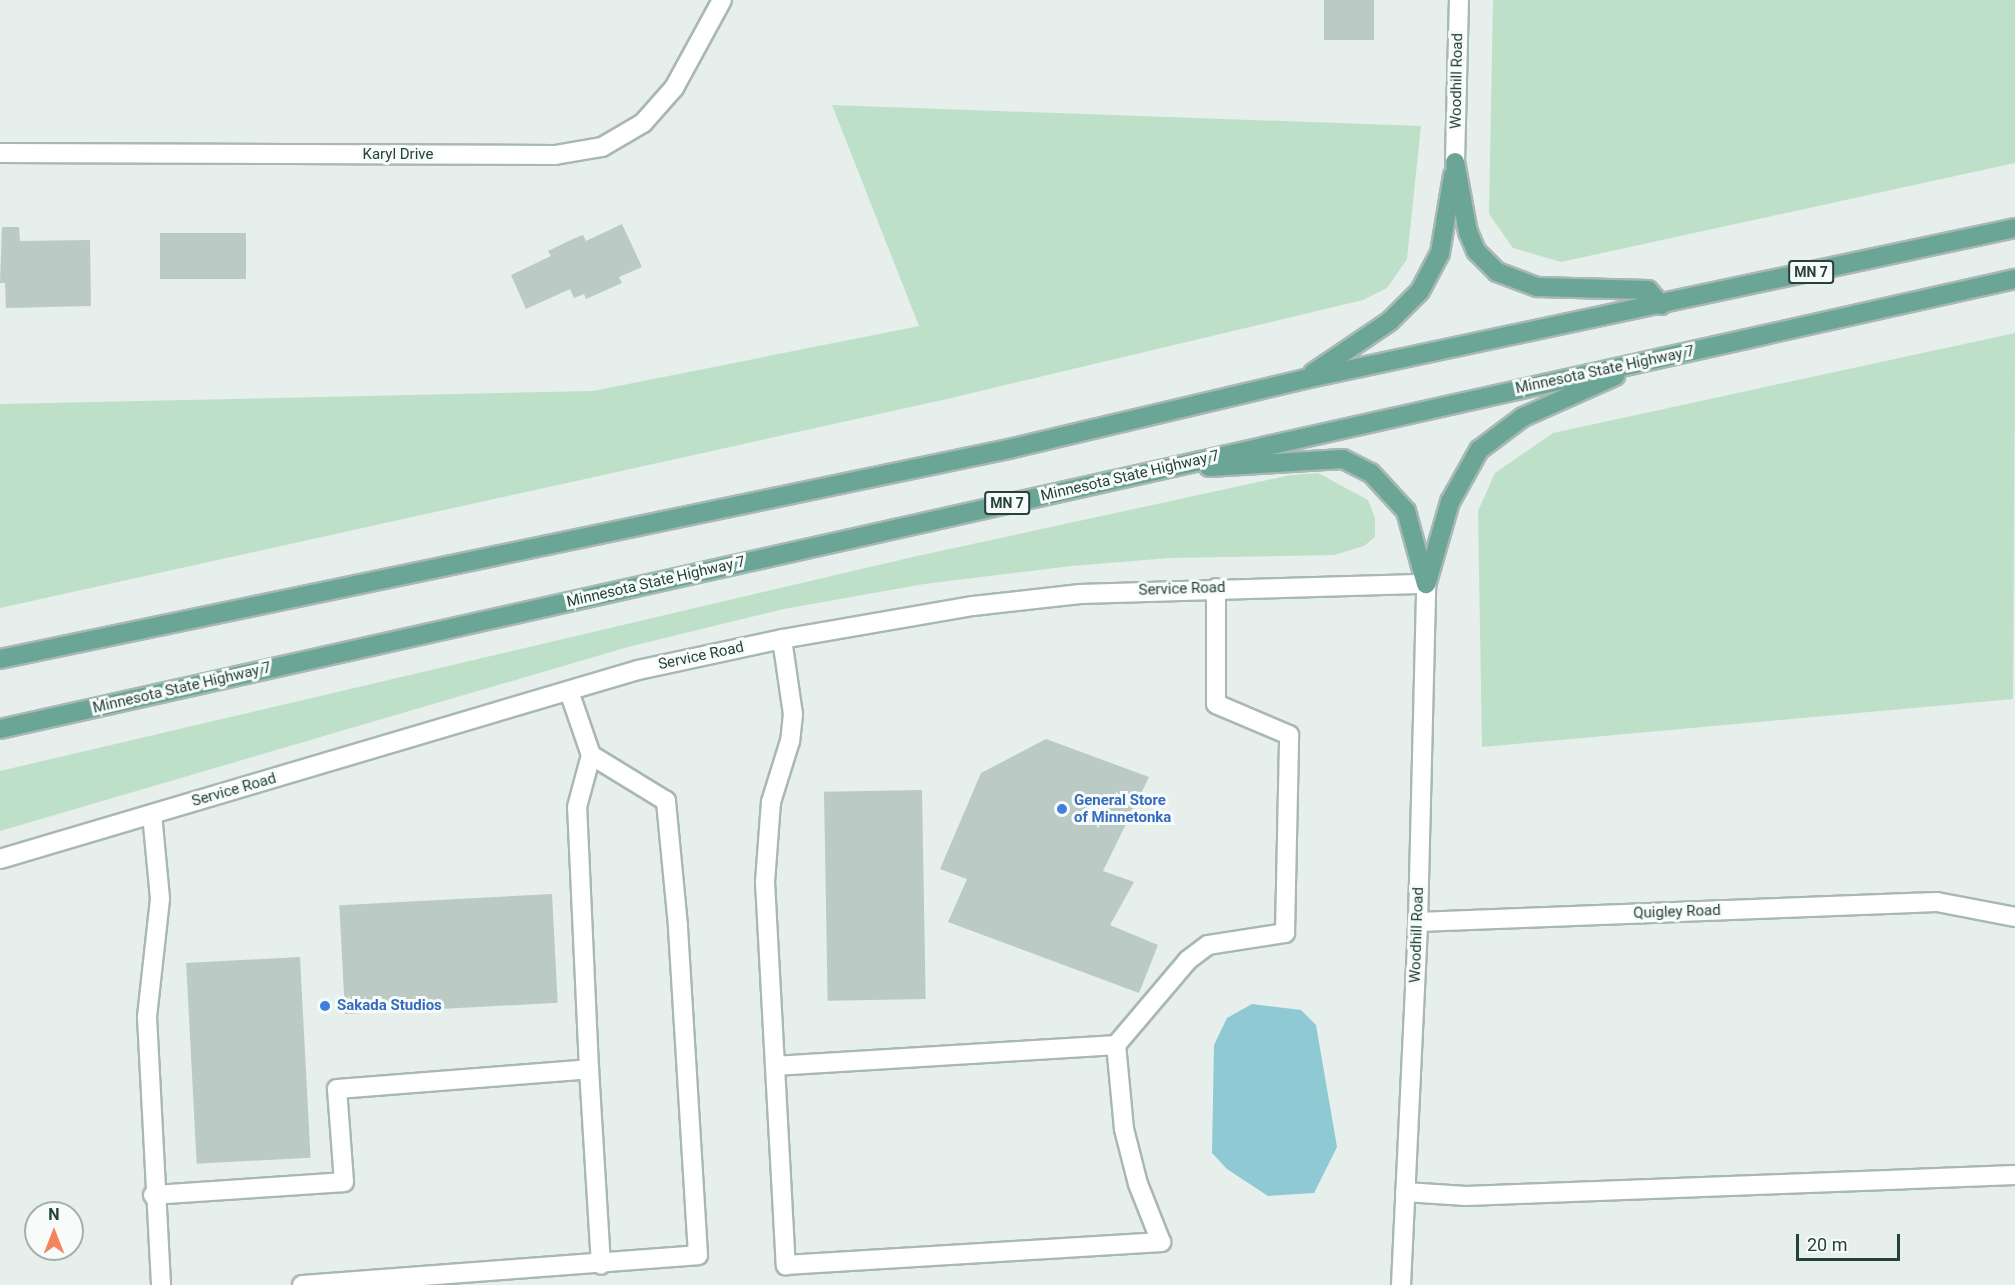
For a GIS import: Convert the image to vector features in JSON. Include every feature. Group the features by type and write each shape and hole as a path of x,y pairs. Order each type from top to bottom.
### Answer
{"main road":[{"path":"1455,162 1468,232 1476,251 1497,272 1537,287 1648,290 1661,305"},
{"path":"1305,379 1390,321 1420,291 1440,254 1455,162"},
{"name":"MN 7","path":"0,659 1009,449 1305,379 2015,228"},
{"name":"Minnesota State Highway 7","path":"0,729 2015,279"},
{"path":"1426,584 1450,501 1479,450 1523,417 1649,360"},
{"path":"1150,471 1343,459 1371,473 1406,511 1426,584"}],"street":[{"name":"Karyl Drive","path":"0,153 555,155 602,147 642,123 674,88 722,0"},
{"name":"Woodhill Road","path":"1455,162 1459,0"},
{"name":"Woodhill Road","path":"1401,1285 1418,922 1426,584"},
{"name":"Service Road","path":"0,859 648,668 782,639 972,606 1080,594 1216,588 1426,584"},
{"path":"782,639 793,714 790,741 771,802 765,882 786,1265 1161,1242 1138,1184 1124,1128 1116,1045 1188,960 1208,945 1285,933 1289,735 1216,704 1216,588"},
{"path":"569,691 591,755 577,807 601,1265"},
{"path":"302,1285 601,1265 698,1255 678,926 666,801 591,755"},
{"path":"152,814 160,899 147,1017 153,1195 161,1285"},
{"name":"Quigley Road","path":"1418,922 1937,902 2015,917"},
{"path":"776,1066 1116,1045"},
{"path":"153,1195 344,1182 337,1089 589,1069"},
{"path":"1405,1192 1513,1195 2015,1175"}],"green space":[{"path":"1493,0 2015,0 2015,163 1561,262 1513,248 1489,214"},
{"path":"832,105 1421,126 1407,259 1387,288 1363,300 947,399 0,608 0,404 593,391 919,326"},
{"path":"2015,333 2013,699 1482,747 1478,511 1495,473 1553,433"},
{"path":"1318,473 1368,500 1375,518 1375,537 1364,546 1334,555 1170,558 1072,566 924,584 784,609 628,647 0,831 0,771 917,556 1291,475"}],"water":[{"path":"1252,1004 1301,1010 1316,1025 1337,1147 1314,1193 1268,1196 1227,1169 1212,1153 1214,1045 1227,1018"}],"building":[{"path":"1324,0 1374,0 1374,40 1324,40"},
{"path":"622,224 642,267 619,277 622,283 586,299 584,294 574,298 570,289 526,309 511,275 551,256 548,251 573,239 583,235 586,241"},
{"path":"2,227 19,227 20,241 90,240 91,306 6,308 5,283 0,283"},
{"path":"160,233 246,233 246,279 160,279"},
{"path":"1046,739 1149,777 1103,871 1134,882 1110,925 1158,945 1139,993 948,922 967,879 940,869 981,773"},
{"path":"922,790 926,999 828,1001 824,792"},
{"path":"552,894 558,1003 345,1014 339,905"},
{"path":"300,957 311,1158 197,1164 186,963"}],"place":[{"name":"General Store of Minnetonka","path":"1062,809"},
{"name":"Sakada Studios","path":"325,1006"}]}
